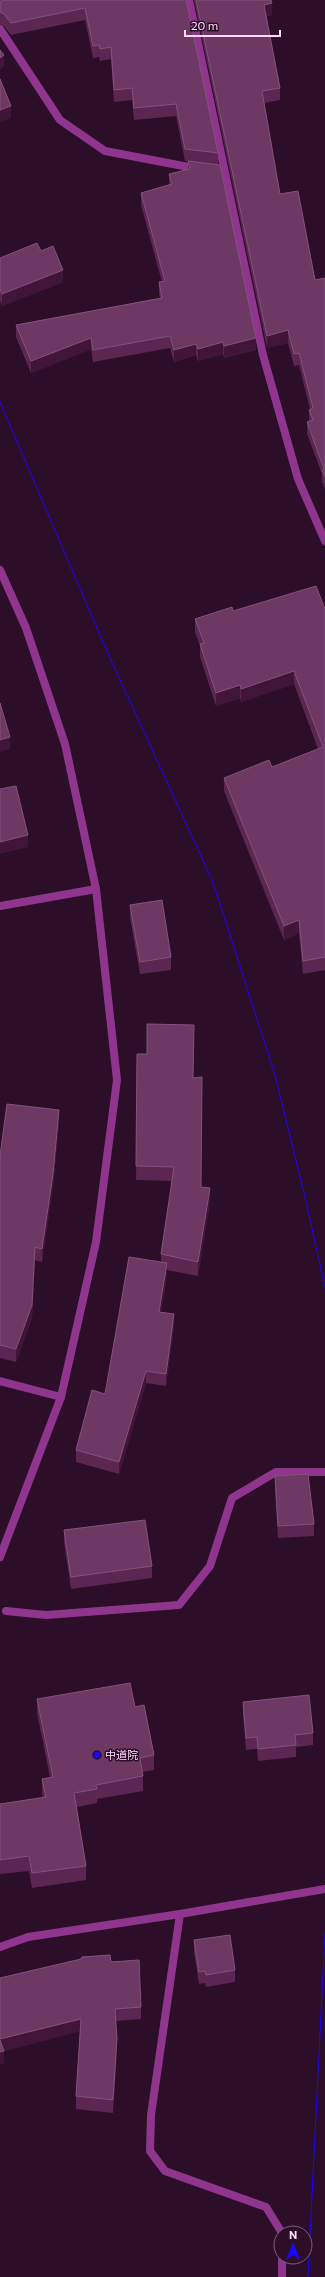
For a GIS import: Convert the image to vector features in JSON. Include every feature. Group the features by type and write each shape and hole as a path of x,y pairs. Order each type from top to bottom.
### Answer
{"street":[{"path":"189,0 218,171 264,355 298,479 325,541"},
{"path":"0,29 60,120 106,151 218,171"},
{"path":"0,570 26,628 65,744 96,889 117,1080 96,1242 61,1397 0,1557"},
{"path":"0,906 96,889"},
{"path":"0,1381 61,1397"},
{"path":"6,1611 46,1615 179,1605 210,1566 232,1498 276,1472 325,1472"},
{"path":"0,1947 28,1937 180,1914 325,1889"},
{"path":"180,1914 151,2115 150,2150 165,2170 266,2207 277,2225"},
{"path":"282,2265 282,2277"}],"building":[{"path":"2,0 186,0 218,153 185,149 176,104 134,108 132,88 114,90 111,47 100,49 99,45 93,46 85,8 11,23 4,14 0,12 0,2"},
{"path":"196,0 271,0 272,3 264,5 280,88 262,91 280,194 298,191 315,280 325,278 325,477 322,470 324,469 307,422 313,420 309,410 313,408 299,353 294,354 288,330 267,336"},
{"path":"0,50 4,55 0,58"},
{"path":"0,79 11,106 0,110"},
{"path":"188,161 220,165 256,338 224,346 223,342 198,349 196,344 174,350 170,336 93,350 91,338 31,361 16,325 162,298 159,282 165,281 141,193 172,184 169,174 190,169"},
{"path":"37,243 41,251 53,246 63,270 2,294 0,289 0,258"},
{"path":"316,586 325,609 325,957 303,961 299,920 284,926 224,778 269,760 272,767 323,747 294,671 241,689 240,685 216,693 200,644 204,643 195,619 232,607 233,611"},
{"path":"0,703 10,737 0,740"},
{"path":"16,786 28,835 0,842 0,789"},
{"path":"162,900 171,957 140,962 130,905"},
{"path":"147,1024 194,1025 193,1078 202,1077 201,1187 210,1188 198,1262 161,1254 174,1167 136,1166 137,1054 147,1054"},
{"path":"7,1104 59,1110 53,1174 42,1249 35,1247 32,1305 16,1349 0,1345 0,1156"},
{"path":"129,1257 167,1263 159,1312 174,1314 166,1374 146,1371 119,1462 76,1450 92,1390 105,1394"},
{"path":"308,1474 314,1524 278,1526 275,1476"},
{"path":"145,1520 152,1566 71,1577 64,1530"},
{"path":"130,1683 135,1707 144,1705 154,1755 140,1758 143,1776 96,1785 97,1789 74,1793 86,1866 32,1873 29,1856 0,1860 0,1804 46,1797 42,1779 53,1777 37,1699"},
{"path":"309,1695 313,1733 295,1735 296,1745 258,1749 257,1737 246,1738 243,1702"},
{"path":"230,1935 235,1970 206,1975 205,1971 199,1972 194,1940"},
{"path":"110,1955 111,1962 139,1960 141,2007 115,2009 117,2038 113,2100 76,2096 81,2019 0,2039 0,1978 81,1959 82,1957"},
{"path":"0,2040 4,2051 0,2052"}],"tram line":[{"path":"0,402 110,658 213,882 275,1075 325,1287"},
{"path":"308,2277 325,1933"}],"place":[{"name":"中道院","path":"97,1755"}]}
